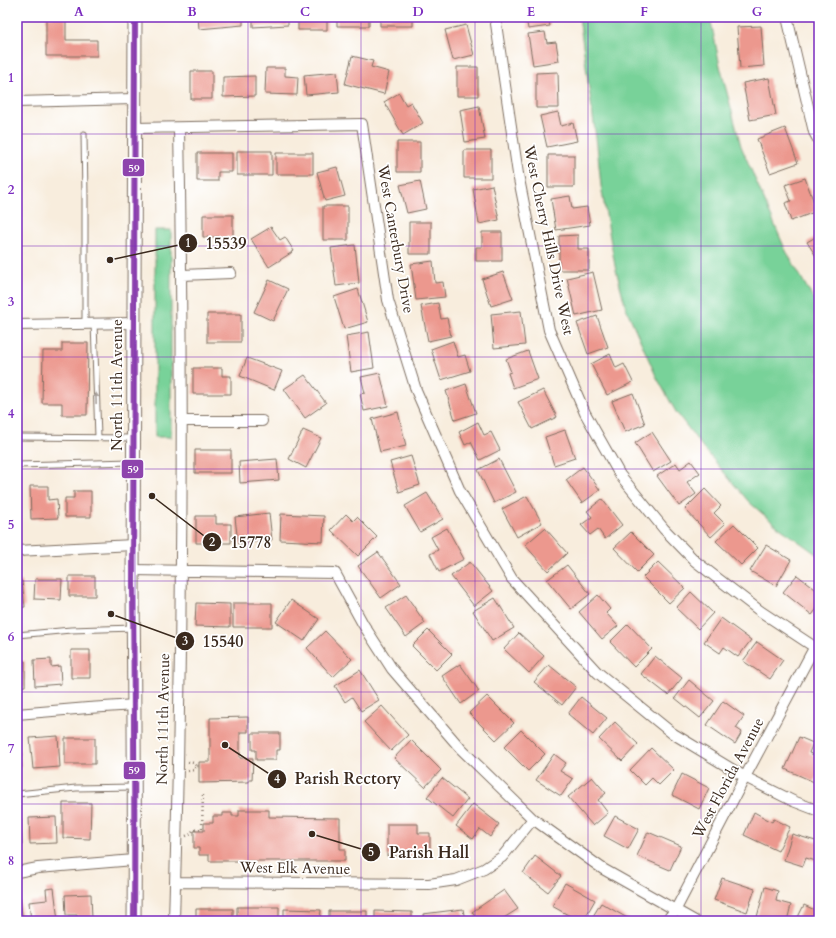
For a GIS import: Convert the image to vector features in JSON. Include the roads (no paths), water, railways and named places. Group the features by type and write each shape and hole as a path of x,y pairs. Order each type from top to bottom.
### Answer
{"street":[{"name":"North 111th Avenue","path":"134,921 135,705 133,570 133,323 135,17"},
{"name":"West Cherry Hills Drive West","path":"495,17 518,174 549,330 585,413 620,475 664,529 695,561 760,611 817,649"},
{"path":"787,17 814,132 819,142"},
{"path":"17,102 134,99"},
{"name":"West Canterbury Drive","path":"134,128 362,124 388,300 416,390 460,491 512,580 597,672 672,733 745,777 793,801 819,811"},
{"name":"North 111th Avenue","path":"174,921 178,796 182,275 179,128"},
{"path":"182,275 231,273"},
{"path":"17,325 133,323"},
{"path":"181,421 262,421"},
{"path":"17,551 133,545"},
{"path":"133,570 335,573 363,624 392,669 461,749 533,819 604,869 675,911 695,921"},
{"name":"West Florida Avenue","path":"666,921 675,911 745,777 817,649"},
{"path":"17,714 135,705"},
{"name":"West Elk Avenue","path":"175,882 428,884 456,880 484,869 502,857 533,819"},
{"path":"17,872 38,868 134,860"}],"lane":[{"path":"84,134 89,324 98,437"},
{"path":"17,437 133,438"},
{"path":"17,465 133,462"},
{"path":"17,635 71,630 134,628"},
{"path":"17,794 76,788 135,787"}],"place":[{"name":"15539","path":"110,260"},
{"name":"15778","path":"152,496"},
{"name":"15540","path":"111,614"},
{"name":"Parish Rectory","path":"225,745"},
{"name":"Parish Hall","path":"312,834"}]}
